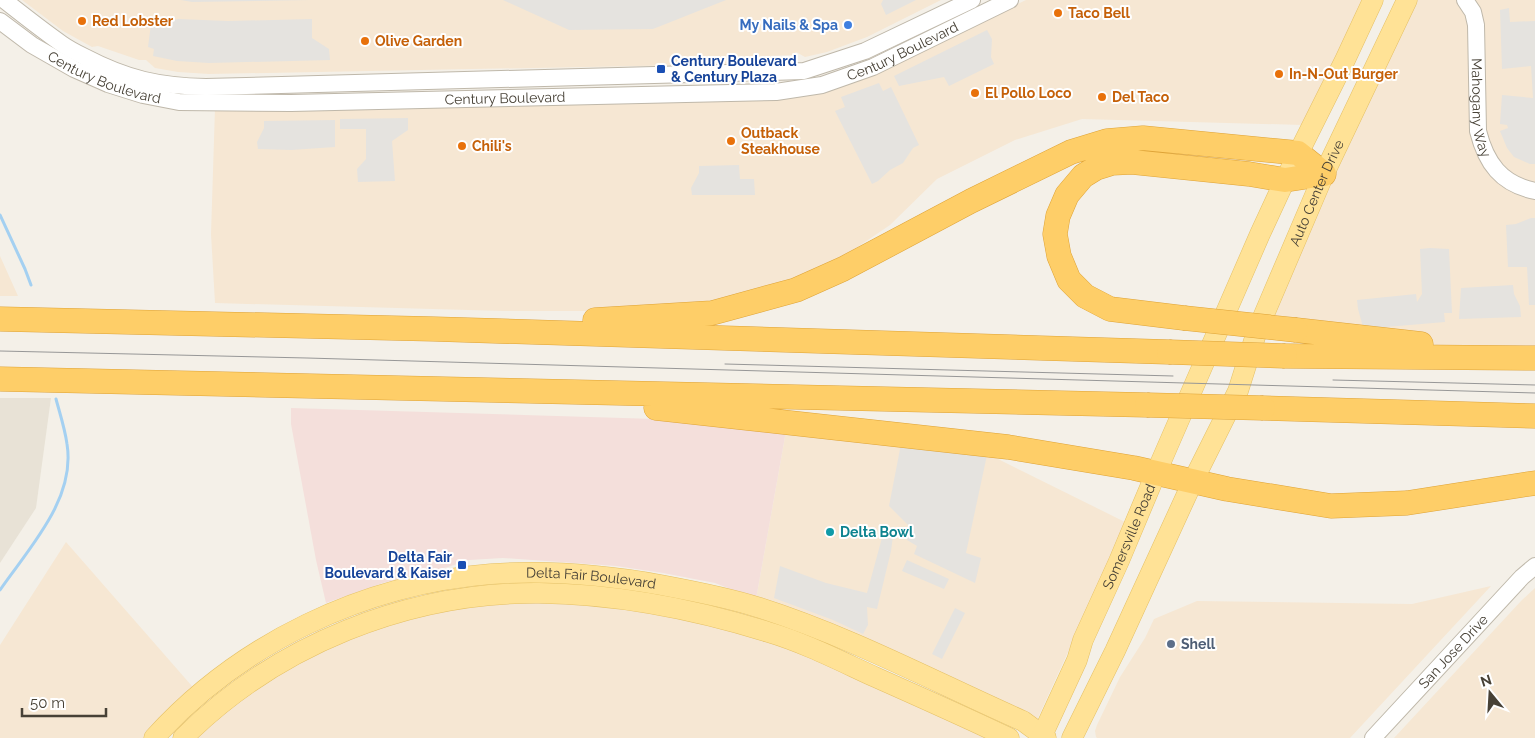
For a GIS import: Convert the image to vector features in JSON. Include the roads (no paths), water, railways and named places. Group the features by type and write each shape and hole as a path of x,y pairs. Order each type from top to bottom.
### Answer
{"highway":[{"path":"434,329 532,320 606,320 712,313 796,290 844,269 971,201 1071,152 1107,141 1143,138 1298,153 1324,174"},
{"path":"1324,174 1285,180 1249,174 1132,162 1112,163 1096,168 1084,176 1067,195 1058,216 1055,234 1059,256 1069,280 1085,296 1110,309 1535,356"},
{"path":"0,320 434,329 1285,356 1535,356"},
{"path":"0,379 1148,405 1535,416"},
{"path":"488,390 1008,447 1125,466 1227,489 1331,506 1407,503 1535,483"}],"main road":[{"path":"1285,180 1373,0"},
{"name":"Auto Center Drive","path":"1193,480 1238,391 1257,331 1324,174 1406,0"},
{"name":"Somersville Road","path":"1041,738 1078,660 1083,640 1285,180"},
{"path":"1072,738 1118,644 1193,480"},
{"name":"Delta Fair Boulevard","path":"154,738 186,707 228,672 288,634 324,616 362,601 398,590 455,578 493,574 535,573 608,577 648,583 706,594 754,606 810,626 1022,721 1041,738"},
{"name":"Delta Fair Boulevard","path":"183,738 222,703 276,665 331,637 395,613 444,602 493,595 538,593 608,598 659,605 769,632 853,667 1009,738"},
{"path":"853,667 861,648"}],"street":[{"name":"Century Boulevard","path":"4,0 63,45 114,71 155,83 184,87 206,87 804,71 865,51 972,0"},
{"name":"Century Boulevard","path":"0,22 32,45 74,69 108,84 143,95 178,102 310,103 776,92 822,85 873,67 1010,0"},
{"name":"Mahogany Way","path":"1465,0 1472,12 1476,25 1478,131 1482,148 1500,176 1518,186 1535,191"},
{"name":"San Jose Drive","path":"1373,738 1522,577 1535,566"}],"waterway":[{"path":"0,215 31,285"},
{"path":"0,590 48,522 64,484 68,464 67,444 56,399"}],"tram line":[{"path":"0,351 1535,393"},
{"path":"725,364 1173,376"},
{"path":"1333,380 1535,385"}],"place":[{"name":"Taco Bell","path":"1058,13"},
{"name":"Red Lobster","path":"82,21"},
{"name":"My Nails & Spa","path":"848,25"},
{"name":"Olive Garden","path":"365,41"},
{"name":"Century Boulevard & Century Plaza","path":"661,69"},
{"name":"In-N-Out Burger","path":"1279,74"},
{"name":"El Pollo Loco","path":"975,93"},
{"name":"Del Taco","path":"1102,97"},
{"name":"Outback Steakhouse","path":"731,141"},
{"name":"Chili's","path":"462,146"},
{"name":"Delta Bowl","path":"830,532"},
{"name":"Delta Fair Boulevard & Kaiser","path":"462,565"},
{"name":"Shell","path":"1171,644"}]}
